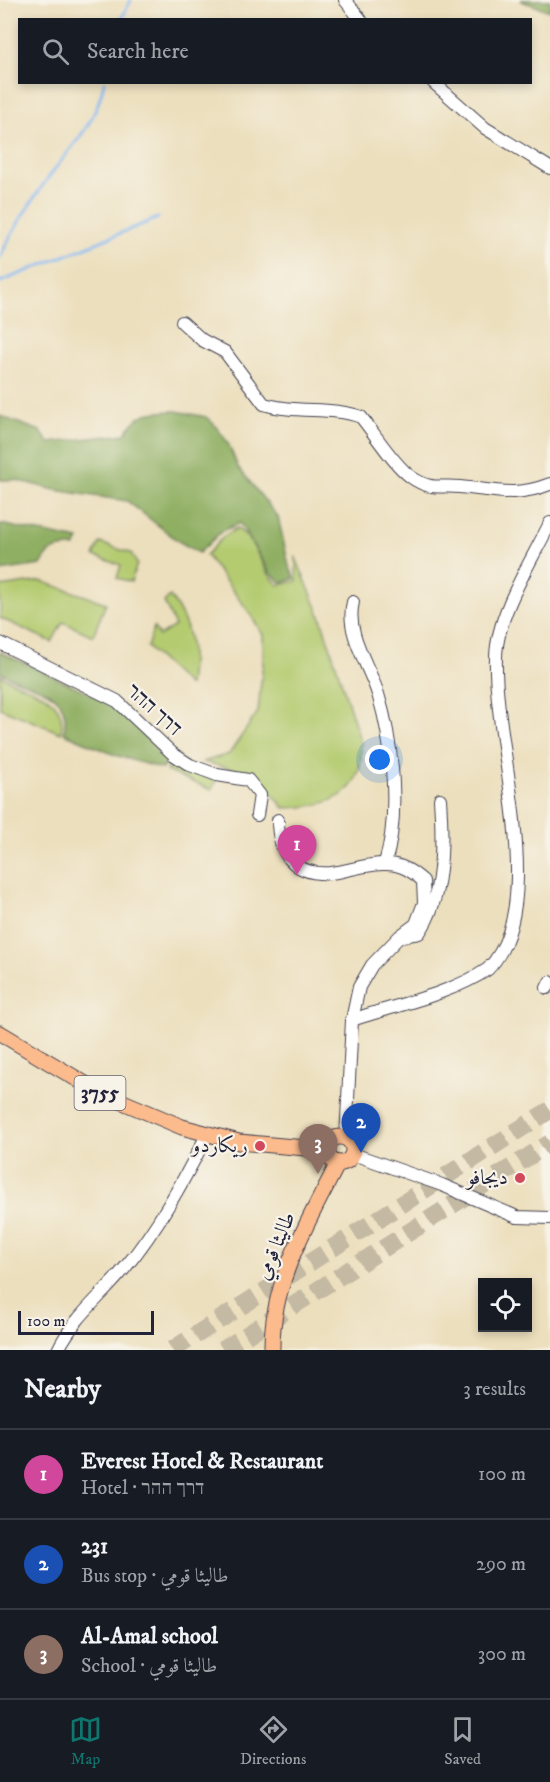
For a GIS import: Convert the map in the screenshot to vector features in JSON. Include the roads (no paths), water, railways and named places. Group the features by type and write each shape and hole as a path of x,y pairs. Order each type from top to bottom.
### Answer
{"main road":[{"name":"3755","path":"0,1033 97,1091 182,1127 239,1142 328,1150"},
{"path":"334,1139 346,1139 353,1147 353,1154 349,1161 338,1163 331,1159 328,1150 334,1139"},
{"name":"طاليثا قومي","path":"272,1350 272,1326 282,1276 338,1163"}],"street":[{"path":"345,0 359,18"},
{"path":"435,84 485,128 550,168"},
{"path":"182,322 202,340 214,344 225,352 264,404 296,410 351,413 361,417 410,476 426,485 440,489 455,487 510,494 550,484"},
{"path":"352,1020 450,987 487,970 504,954 519,932 526,909 530,875 522,816 497,684 497,640 505,616 550,523"},
{"path":"353,602 351,611 353,630 378,695 388,739 393,804 392,840 385,863"},
{"name":"דרך ההר","path":"0,643 117,701 173,754 190,765 217,776 248,780 260,795 257,815"},
{"path":"400,936 418,933 429,919 437,881 441,799"},
{"path":"278,820 278,839 287,858 304,869 329,873 385,863 413,871 423,881 424,903 416,924 400,936 372,965 359,987 352,1020 346,1139"},
{"path":"57,1350 73,1324 124,1270 174,1197 208,1133"},
{"path":"353,1154 414,1174 517,1217 550,1218"}],"waterway":[{"path":"122,18 131,0"},
{"path":"0,257 30,204 90,121 96,110 103,84"},
{"path":"0,282 158,218"}],"tunnel":[{"path":"172,1350 550,1110"},
{"path":"223,1350 550,1143"}],"place":[{"name":"Everest Hotel & Restaurant","path":"297,875"},
{"name":"ريكاردو","path":"260,1146"},
{"name":"231","path":"361,1153"},
{"name":"Al-Amal school","path":"318,1174"},
{"name":"ديجافو","path":"520,1178"}]}
